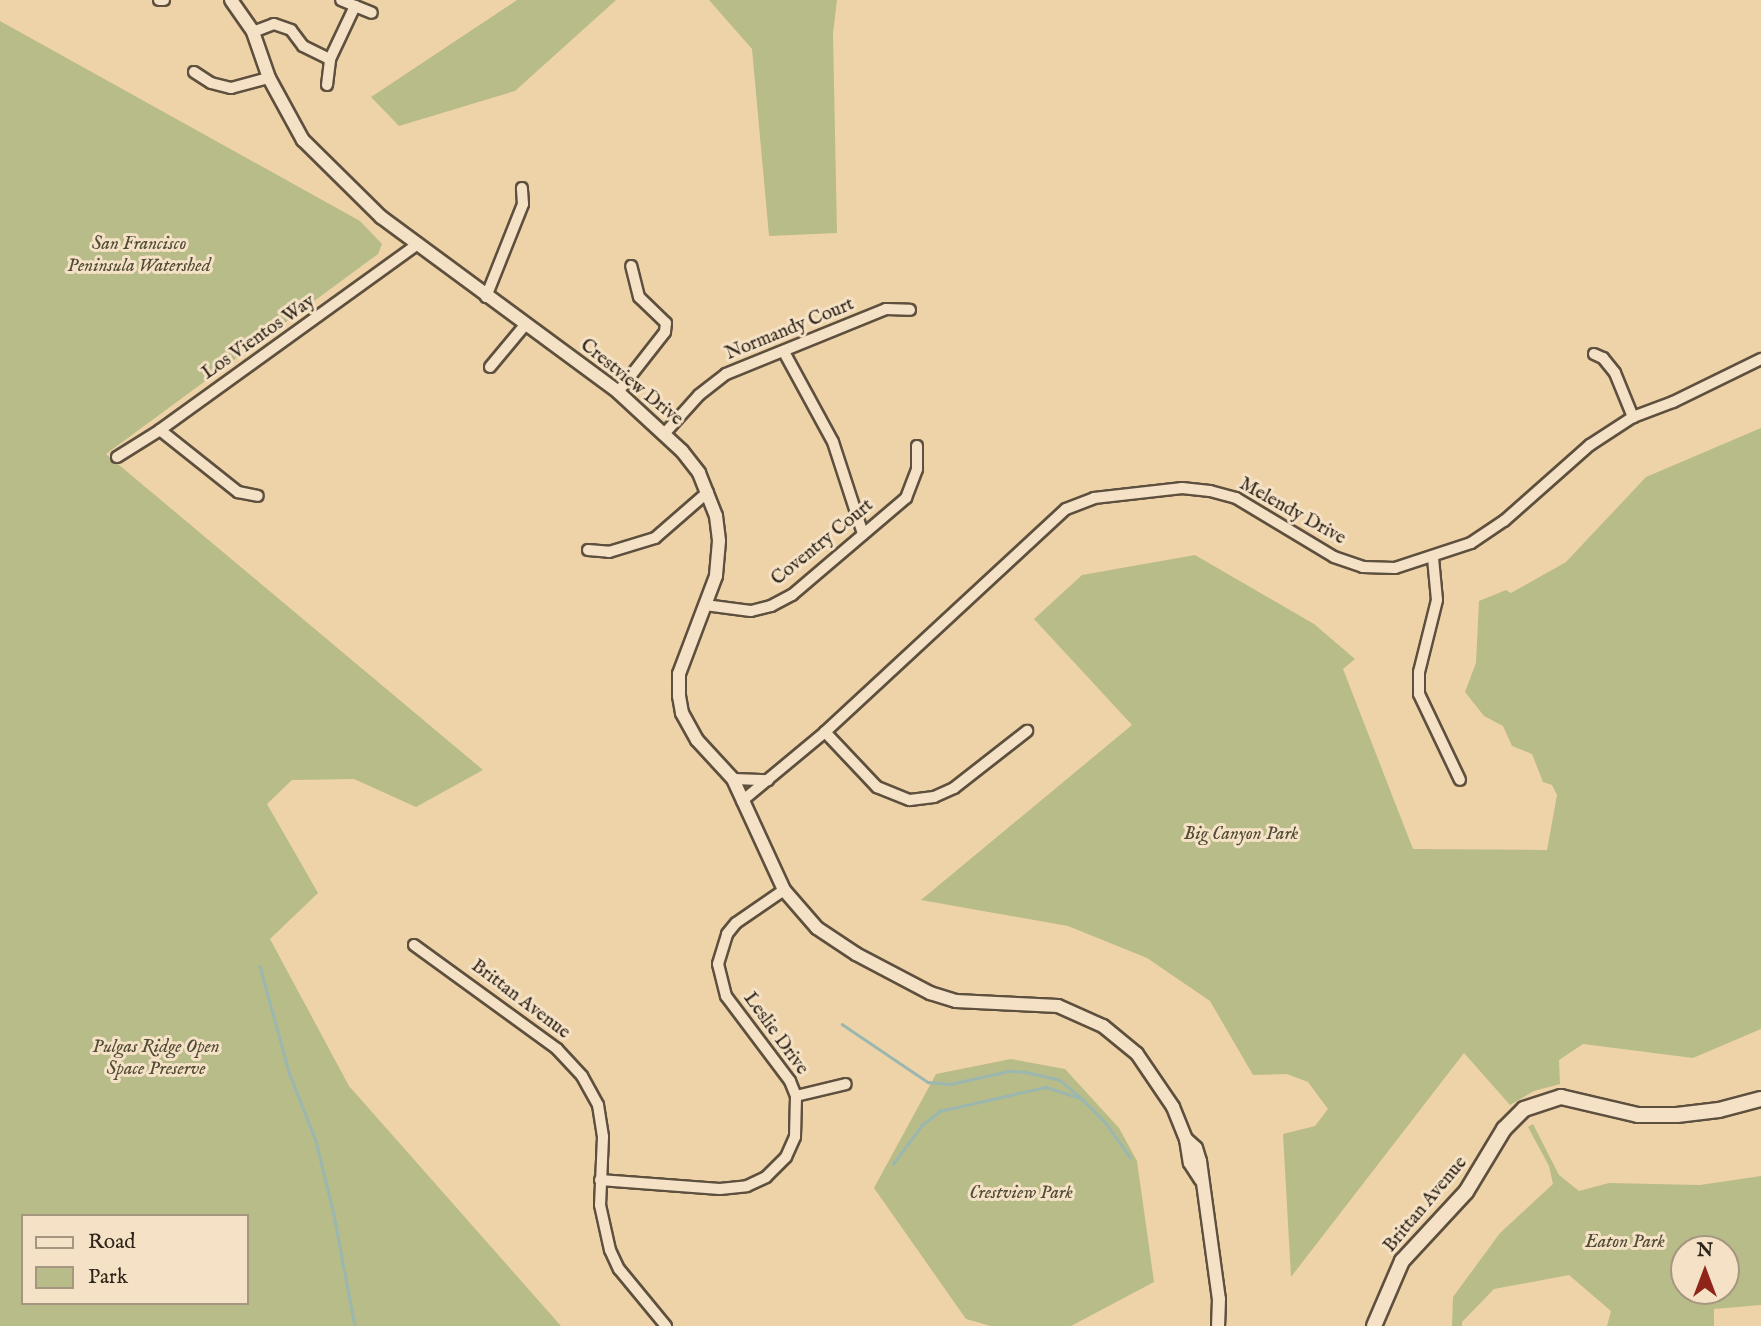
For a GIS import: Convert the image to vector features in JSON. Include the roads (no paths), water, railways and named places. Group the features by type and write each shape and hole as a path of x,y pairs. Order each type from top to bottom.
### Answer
{"main road":[{"name":"Brittan Avenue","path":"1374,1326 1402,1261 1466,1192 1483,1169 1504,1129 1524,1109 1561,1097 1638,1115 1677,1115 1719,1110 1761,1099"}],"street":[{"name":"Crestview Drive","path":"231,0 253,32 269,78 303,140 381,217 618,392 664,433 699,473 716,516 719,541 716,576 678,674 682,713 697,740 733,779 784,890 817,928 856,954 930,993 956,1001 1058,1006 1103,1026 1137,1055 1173,1107 1186,1139 1196,1148 1219,1299 1218,1326"},
{"path":"341,0 372,13"},
{"path":"327,85 330,60 355,6"},
{"path":"253,32 274,24 291,30 303,46 330,60"},
{"path":"194,72 211,83 231,88 269,78"},
{"path":"486,297 523,204 522,188"},
{"name":"Los Vientos Way","path":"117,457 160,430 418,244"},
{"path":"618,392 665,332 666,323 639,297 631,266"},
{"name":"Normandy Court","path":"664,433 699,395 726,374 886,309 910,310"},
{"path":"490,367 525,325"},
{"path":"784,352 833,442 863,534"},
{"path":"1594,354 1603,358 1615,373 1633,417"},
{"name":"Melendy Drive","path":"742,802 825,732 1040,530 1066,509 1094,498 1182,488 1210,491 1236,498 1334,557 1363,567 1395,568 1433,558 1471,543 1504,522 1590,445 1633,417 1672,402 1761,359"},
{"path":"160,430 238,492 258,496"},
{"name":"Coventry Court","path":"705,605 735,611 771,606 792,595 906,498 917,469 917,446"},
{"path":"588,550 609,551 655,538 708,492"},
{"path":"1433,558 1437,600 1419,672 1419,694 1460,779"},
{"path":"825,732 877,787 910,800 934,797 954,788 1027,732"},
{"path":"733,779 768,780"},
{"name":"Leslie Drive","path":"600,1180 720,1189 747,1186 766,1177 786,1157 795,1137 796,1096 790,1081 726,996 718,964 727,934 736,923 784,890"},
{"name":"Brittan Avenue","path":"414,945 557,1049 582,1076 598,1105 603,1137 600,1180 603,1228 619,1269 666,1326"},
{"path":"796,1096 846,1084"}],"waterway":[{"path":"260,966 289,1072 316,1141 334,1215 355,1326"},
{"path":"842,1024 928,1082 950,1084 1009,1071 1026,1072 1060,1080 1079,1096"},
{"path":"893,1164 922,1125 940,1111 1046,1087 1082,1099 1106,1123 1130,1157"}],"park label":[{"name":"San Francisco Peninsula Watershed","path":"139,256"},
{"name":"Big Canyon Park","path":"1241,835"},
{"name":"Pulgas Ridge Open Space Preserve","path":"156,1059"},
{"name":"Crestview Park","path":"1021,1194"},
{"name":"Eaton Park","path":"1625,1243"}]}
